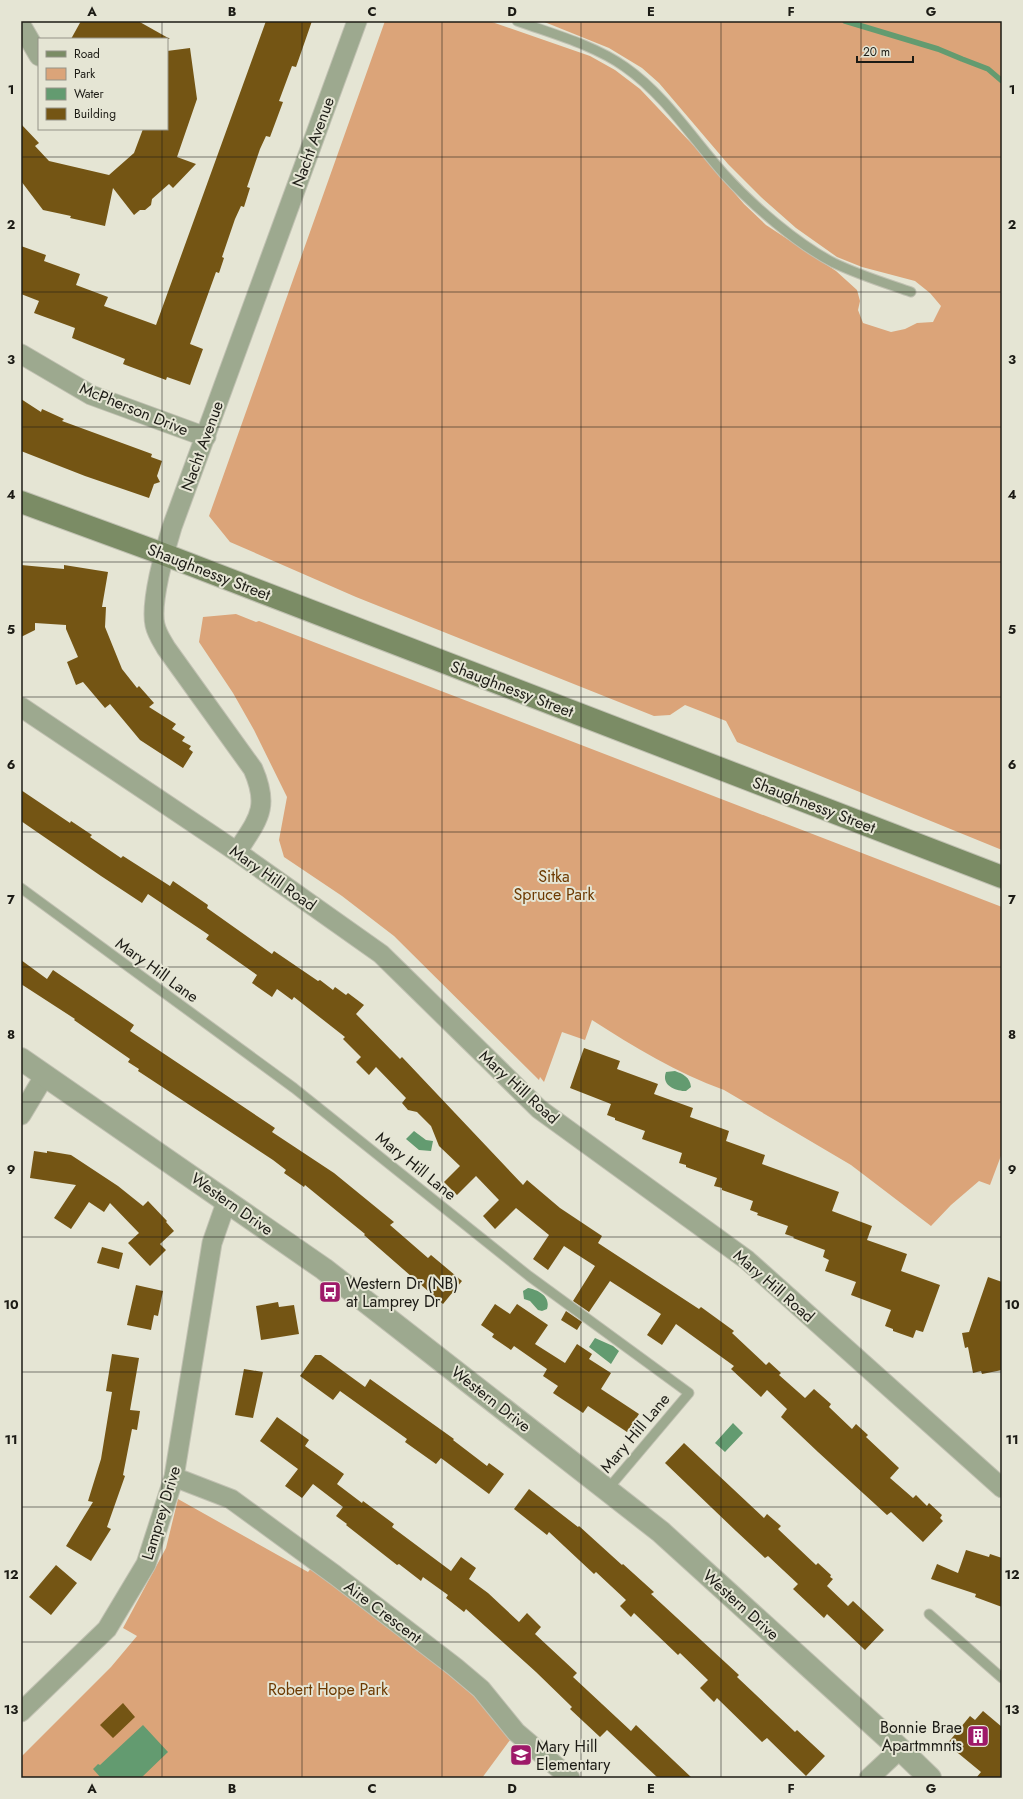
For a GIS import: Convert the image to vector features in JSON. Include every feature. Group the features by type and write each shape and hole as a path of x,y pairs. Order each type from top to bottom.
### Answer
{"main road":[{"name":"Shaughnessy Street","path":"21,502 163,554 1002,877"}],"street":[{"name":"Nacht Avenue","path":"237,852 256,823 260,812 262,800 260,785 253,769 166,648 158,634 154,615 163,554 357,21"},
{"path":"21,25 38,54"},
{"name":"McPherson Drive","path":"21,354 91,395 206,437"},
{"name":"Mary Hill Road","path":"21,707 237,852 381,954 539,1109 748,1260 1002,1488"},
{"name":"Western Drive","path":"21,1059 227,1200 324,1269 607,1490 660,1532 900,1749 930,1778"},
{"path":"21,1116 45,1075"},
{"name":"Lamprey Drive","path":"21,1712 107,1629 146,1564 174,1477 212,1243 227,1200"},
{"name":"Aire Crescent","path":"174,1477 231,1500 354,1590 455,1667 481,1689 516,1732 570,1778"},
{"path":"869,1778 900,1749"}],"lane":[{"path":"517,21 598,52 626,67 655,93 725,174 758,207 782,228 833,262 911,292"},
{"name":"Mary Hill Lane","path":"21,888 294,1088 530,1276 689,1393 607,1490"},
{"path":"929,1614 1002,1678"}],"green space":[{"path":"385,21 489,21 590,56 615,70 640,89 693,145 744,204 766,225 836,271 857,290 860,301 858,310 863,323 891,332 905,329 917,323 933,322 941,306 930,293 915,281 862,267 837,257 796,228 761,197 728,164 659,83 642,68 609,48 542,21 1002,21 1002,850 737,742 726,721 685,705 670,715 654,716 356,597 230,542 209,516"},
{"name":"Sitka Spruce Park","path":"236,614 256,622 259,621 1002,907 1002,1153 990,1185 979,1181 951,1205 931,1226 851,1165 724,1090 689,1076 656,1059 592,1020 585,1040 562,1032 544,1082 540,1077 539,1080 394,936 342,896 284,857 279,840 287,797 254,730 233,693 199,642 203,617"},
{"name":"Robert Hope Park","path":"178,1499 308,1572 316,1562 516,1732 482,1778 21,1778 21,1757 111,1667 137,1636 123,1628 166,1548"}],"water":[{"path":"675,1071 688,1078 691,1087 686,1091 678,1090 667,1084 665,1080 666,1072"},
{"path":"414,1131 426,1140 433,1141 431,1151 419,1150 406,1139"},
{"path":"528,1288 543,1294 548,1304 547,1309 542,1311 538,1310 530,1301 524,1299 523,1291"},
{"path":"595,1338 613,1346 619,1351 611,1364 589,1347"},
{"path":"733,1423 743,1433 725,1452 715,1443"},
{"path":"143,1725 168,1752 141,1778 101,1778 93,1769 98,1764 100,1765"}],"building":[{"path":"81,21 138,21 170,39 168,38 72,38"},
{"path":"266,21 312,21 296,67 292,66 279,101 283,102 270,137 266,136 260,149 247,187 250,188 244,207 241,206 235,219 222,257 224,258 219,273 216,272 190,344 203,349 190,385 167,377 166,380 123,364 125,359 72,338 75,328 34,313 39,301 21,294 21,246 46,255 44,261 80,274 76,285 108,297 104,306 156,325"},
{"path":"190,48 197,99 177,157 196,164 173,188 169,184 152,199 151,205 145,210 140,210 134,215 113,188 105,226 43,210 21,181 21,124 39,143 35,146 49,161 109,175 134,153 143,130 168,130 168,51"},
{"path":"21,399 41,412 42,409 64,419 62,421 152,454 151,457 162,461 157,476 160,482 154,484 149,498 85,476 21,451"},
{"path":"21,565 64,569 64,565 108,572 102,607 106,607 105,627 122,669 137,688 139,686 154,703 149,707 176,724 172,729 185,737 182,741 191,746 189,749 193,752 183,768 140,740 110,704 105,708 83,682 76,685 67,662 78,657 66,629 66,625 35,623 35,630 21,637"},
{"path":"21,790 70,823 71,821 92,835 90,837 121,858 123,856 170,886 173,881 208,905 207,908 272,954 274,951 333,990 335,987 346,995 348,993 364,1005 356,1014 400,1059 402,1057 523,1185 527,1180 560,1208 602,1236 598,1243 699,1309 701,1307 734,1331 732,1333 766,1365 769,1362 781,1373 779,1375 805,1398 814,1389 831,1404 829,1407 852,1429 856,1424 868,1435 866,1437 899,1468 890,1478 913,1498 916,1495 927,1506 929,1503 942,1515 940,1518 943,1521 923,1542 891,1512 887,1515 781,1417 787,1409 767,1390 761,1397 731,1369 734,1366 676,1324 662,1345 647,1335 661,1314 610,1281 589,1312 573,1301 595,1266 564,1246 548,1270 533,1259 549,1235 516,1208 495,1229 483,1216 499,1200 476,1176 457,1195 444,1182 460,1166 439,1146 431,1126 417,1112 408,1110 402,1103 406,1098 376,1067 369,1075 356,1062 361,1057 343,1039 345,1037 294,997 292,1000 277,989 272,997 252,983 257,975 206,939 209,935 148,894 142,903 21,821"},
{"path":"21,960 47,979 53,970 134,1025 130,1031 275,1128 272,1132 334,1173 394,1222 390,1225 428,1258 431,1255 462,1281 443,1304 364,1235 365,1234 305,1185 304,1187 284,1173 286,1170 273,1160 138,1071 139,1069 128,1062 130,1059 74,1020 75,1019 21,984"},
{"path":"584,1048 620,1061 617,1069 658,1084 654,1094 693,1108 690,1117 729,1131 726,1141 765,1155 762,1164 839,1192 832,1211 872,1226 867,1240 907,1254 901,1271 940,1285 923,1332 916,1330 913,1338 893,1331 893,1329 885,1326 891,1310 851,1295 856,1282 825,1271 829,1260 823,1257 825,1250 785,1234 788,1226 757,1215 758,1213 750,1210 753,1201 714,1186 717,1178 679,1163 682,1153 642,1139 645,1131 615,1120 615,1118 607,1115 611,1104 570,1088"},
{"path":"34,1151 47,1153 47,1151 71,1155 118,1186 143,1206 148,1201 167,1221 166,1222 174,1231 160,1244 166,1250 150,1266 128,1243 139,1233 110,1203 104,1212 89,1202 71,1229 54,1218 76,1185 30,1178"},
{"path":"102,1247 123,1253 119,1269 97,1263"},
{"path":"988,1277 1002,1282 1002,1370 982,1374 981,1371 973,1373 968,1347 965,1348 962,1333 969,1332"},
{"path":"136,1285 163,1291 158,1316 154,1315 151,1330 127,1325"},
{"path":"278,1302 279,1307 294,1305 299,1334 261,1340 256,1306"},
{"path":"495,1304 510,1314 517,1304 548,1325 535,1344 565,1363 577,1344 592,1354 589,1359 611,1373 601,1389 639,1414 627,1432 588,1406 583,1413 553,1393 558,1386 543,1376 547,1369 514,1346 511,1350 492,1337 494,1334 481,1325"},
{"path":"566,1311 582,1322 577,1330 561,1320"},
{"path":"112,1354 139,1358 130,1410 140,1411 137,1430 132,1429 123,1475 125,1476 107,1527 111,1529 91,1561 66,1546 93,1502 88,1501 101,1459 112,1392 106,1391"},
{"path":"315,1355 321,1355 365,1387 370,1379 454,1439 453,1440 487,1466 489,1463 504,1474 489,1494 441,1458 436,1464 405,1442 407,1439 340,1391 333,1400 300,1376"},
{"path":"244,1369 263,1372 253,1418 235,1415"},
{"path":"277,1417 309,1440 305,1446 344,1474 337,1484 394,1524 392,1527 451,1571 461,1557 476,1568 469,1579 488,1593 519,1622 527,1613 541,1627 535,1634 577,1673 573,1677 631,1731 636,1725 692,1778 658,1778 607,1730 600,1737 570,1709 572,1707 536,1672 466,1609 464,1612 446,1598 448,1595 423,1577 421,1581 399,1564 397,1565 346,1525 347,1524 336,1516 343,1507 313,1484 302,1498 285,1486 298,1469 260,1441"},
{"path":"684,1443 764,1518 767,1514 781,1526 778,1529 816,1565 818,1563 831,1575 830,1577 833,1579 827,1586 848,1606 853,1601 884,1630 865,1650 827,1614 824,1618 793,1589 798,1584 768,1556 765,1558 665,1463"},
{"path":"529,1489 578,1527 579,1526 622,1565 623,1564 654,1592 651,1594 739,1675 737,1677 795,1732 797,1730 825,1756 806,1776 767,1738 762,1742 717,1698 714,1702 700,1688 708,1680 680,1653 678,1655 634,1613 631,1617 620,1606 626,1600 596,1572 594,1574 549,1532 547,1535 514,1509"},
{"path":"966,1550 989,1557 990,1554 1002,1558 1002,1607 975,1597 976,1594 931,1579 937,1564 958,1573"},
{"path":"56,1565 77,1583 51,1615 29,1597"},
{"path":"123,1703 135,1717 113,1738 100,1725"},
{"name":"Bonnie Brae Apartmmnts","path":"983,1711 1002,1727 1002,1778 976,1778 981,1772 947,1744 970,1716 975,1720"}],"waterway":[{"path":"845,21 938,49 988,69 1002,81"}],"place":[{"name":"Western Dr (NB) at Lamprey Dr","path":"330,1292"},
{"name":"Bonnie Brae Apartmmnts","path":"978,1736"},
{"name":"Mary Hill Elementary","path":"521,1755"}]}
